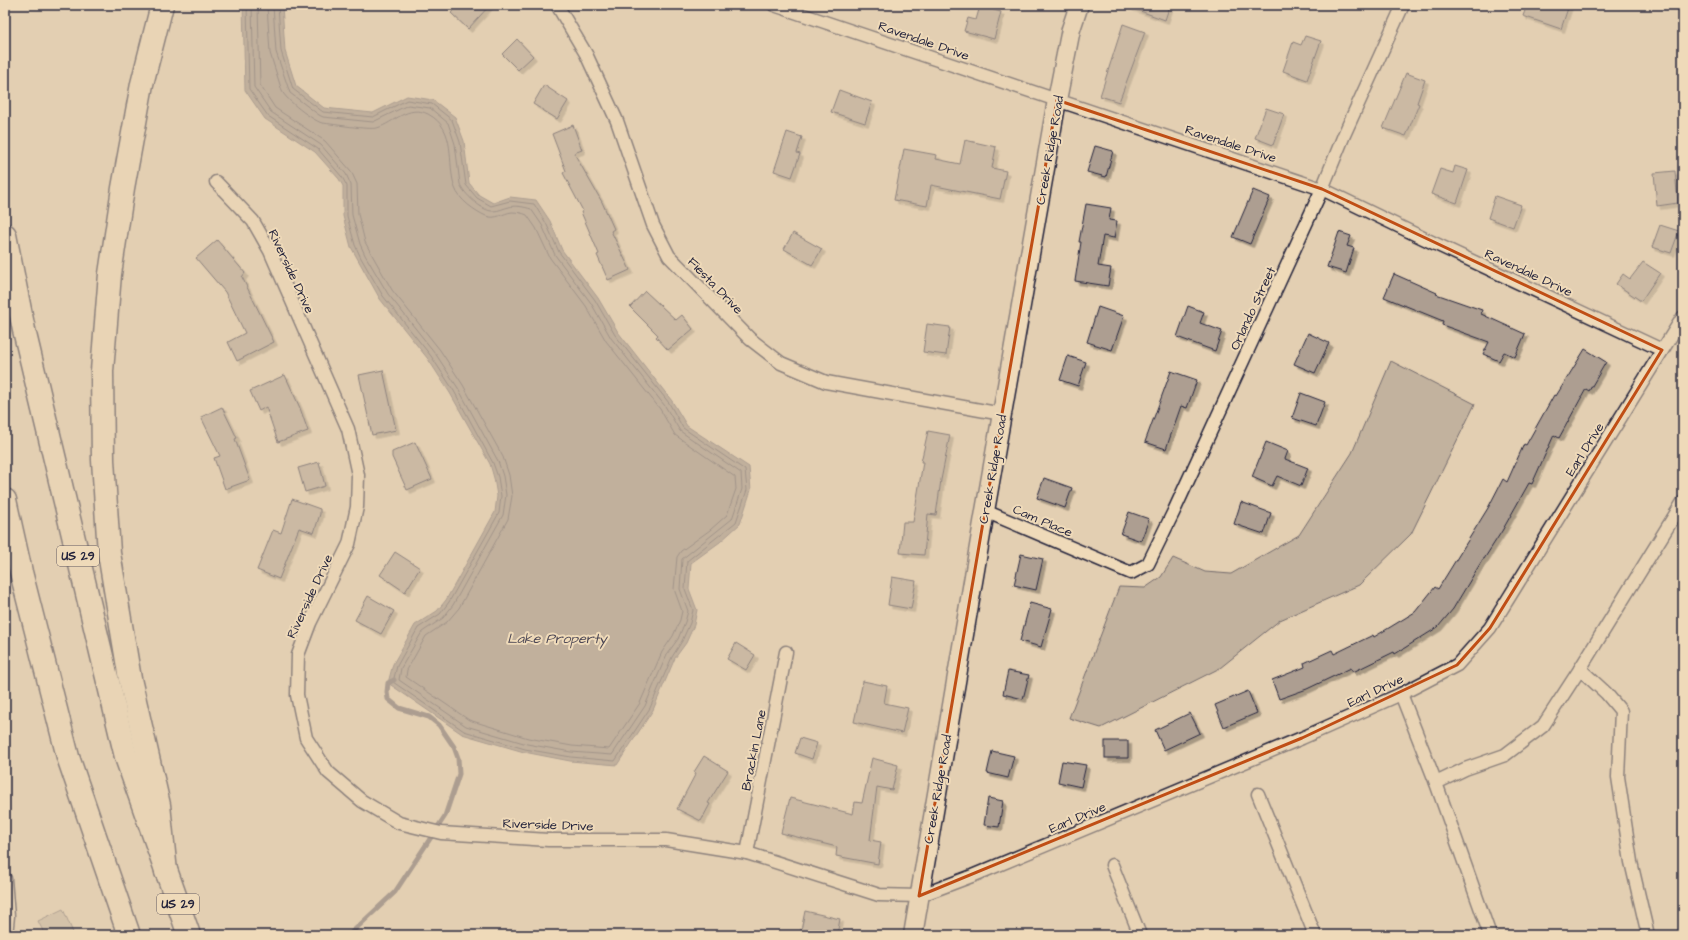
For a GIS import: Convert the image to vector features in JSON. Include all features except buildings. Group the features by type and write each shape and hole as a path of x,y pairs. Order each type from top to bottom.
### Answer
{"highway":[{"path":"162,5 142,84 123,188 110,274 102,371 103,460 109,553 130,679 159,805 166,872"},
{"name":"US 29","path":"5,236 24,330 126,757 189,935"},
{"path":"5,500 21,572 68,757 129,935"}],"main road":[{"name":"Creek Ridge Road","path":"913,935 1057,100 1071,28 1079,5"}],"street":[{"name":"Fiesta Drive","path":"557,5 586,54 617,121 653,225 669,256 750,339 781,363 826,382 1002,414"},
{"name":"Ravendale Drive","path":"774,5 1322,189 1662,350"},
{"name":"Orlando Street","path":"1091,556 1131,573 1148,564 1174,511 1322,189 1344,135 1403,5"},
{"name":"Riverside Drive","path":"216,182 253,221 270,251 348,429 358,474 357,507 349,544 310,622 298,655 297,695 306,738 328,772 362,801 399,823 441,833 548,840 666,840 747,853 879,895 919,896"},
{"name":"Earl Drive","path":"919,896 979,873 1295,741 1401,694 1457,665 1490,628 1683,317"},
{"path":"1436,783 1465,769 1505,755 1543,726 1683,502"},
{"name":"Cam Place","path":"985,511 1091,556"},
{"name":"Brackin Lane","path":"747,853 786,652"},
{"path":"1580,669 1606,693 1621,711 1618,777 1631,862 1648,935"},
{"path":"1401,694 1436,783 1490,935"},
{"path":"1258,794 1315,935"},
{"path":"1112,865 1140,935"},
{"path":"5,879 8,916 6,935"}],"highlighted area":[{"path":"1057,100 1322,189 1662,350 1490,628 1457,665 1302,738 919,896 985,511"}],"shaded area":[{"path":"1391,361 1475,404 1411,534 1359,585 1280,620 1220,668 1101,728 1069,718 1119,587 1145,588 1161,577 1173,558 1205,572 1231,574 1299,535 1352,453"},
{"path":"63,909 74,935 45,935 38,921"}],"water":[{"name":"Lake Property","path":"243,5 282,5 285,51 296,86 324,108 373,113 407,96 433,100 455,117 464,141 469,183 479,195 493,203 510,197 536,200 550,221 562,250 598,298 618,332 672,401 687,426 749,467 751,490 740,524 720,542 691,563 689,589 697,610 694,625 686,643 675,658 653,710 617,765 570,761 524,752 462,734 388,683 393,664 415,625 437,611 446,600 495,512 497,496 494,478 490,464 450,393 428,359 380,299 351,247 343,216 343,186 339,179 315,152 265,119 245,90"}],"waterway":[{"path":"349,935 395,892 445,816 459,774 458,758 454,747 439,725 429,717 399,708 388,699 388,683 394,680"}]}
